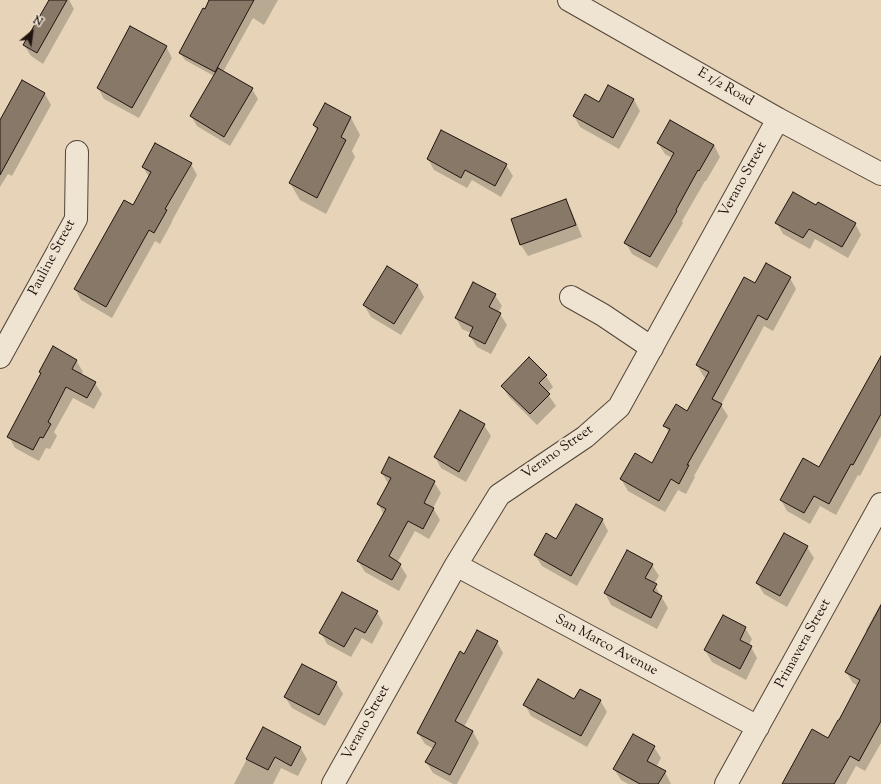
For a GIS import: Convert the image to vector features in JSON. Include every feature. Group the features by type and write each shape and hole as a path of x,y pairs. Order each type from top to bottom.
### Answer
{"street":[{"name":"E 1/2 Road","path":"583,3 778,119 881,174"},
{"name":"Verano Street","path":"333,784 456,565 499,495 585,437 619,407 778,119"},
{"name":"Pauline Street","path":"0,357 76,219 77,152"},
{"path":"571,297 652,348"},
{"name":"Primavera Street","path":"726,784 881,504"},
{"name":"San Marco Avenue","path":"456,565 758,727"}],"building":[{"path":"49,0 67,0 37,53 23,45"},
{"path":"209,0 254,0 215,72 179,53 203,8 205,9"},
{"path":"130,26 167,46 132,108 97,88"},
{"path":"218,68 253,88 224,137 190,116"},
{"path":"22,80 45,93 0,175 0,120"},
{"path":"608,85 634,99 613,138 573,116 585,94 599,102"},
{"path":"325,103 351,117 341,137 346,140 317,198 289,183 318,128 313,125"},
{"path":"670,120 714,145 699,171 698,170 676,210 677,211 650,257 624,243 674,153 657,143"},
{"path":"441,130 507,164 495,186 465,170 461,178 427,159"},
{"path":"155,143 192,163 165,209 167,210 154,233 149,230 106,307 74,289 124,200 133,205 151,172 142,167"},
{"path":"793,192 816,205 818,202 856,223 842,247 809,229 803,238 775,223"},
{"path":"566,199 576,225 520,245 511,219"},
{"path":"766,263 791,277 767,320 758,315 712,399 722,404 687,465 689,465 679,484 671,479 659,501 620,479 635,453 652,463 670,429 663,426 676,404 687,411 709,372 696,365 744,277 755,283"},
{"path":"387,266 418,285 394,324 363,305"},
{"path":"473,282 496,294 489,307 501,313 485,344 469,336 473,327 455,318"},
{"path":"53,346 77,360 72,369 96,382 87,398 66,387 48,422 51,424 43,438 40,437 33,450 7,437 41,373 39,372"},
{"path":"881,356 881,414 853,465 851,464 829,504 814,496 804,513 780,500 803,458 819,467"},
{"path":"529,357 547,375 539,383 550,394 530,414 501,386"},
{"path":"460,410 485,424 459,472 434,457"},
{"path":"389,457 435,481 424,503 434,508 423,529 408,521 389,556 401,564 392,580 357,561 386,509 377,504 391,478 381,473"},
{"path":"576,504 603,519 571,576 534,555 546,533 556,539"},
{"path":"784,533 808,546 780,596 756,583"},
{"path":"627,550 653,564 645,578 657,584 653,591 662,596 651,618 604,593"},
{"path":"342,592 378,611 365,633 355,628 344,647 319,633"},
{"path":"881,605 881,721 859,761 850,756 834,784 782,784 812,729 828,738 839,720 860,680 845,672"},
{"path":"723,615 746,627 740,640 752,646 740,669 704,650"},
{"path":"477,630 498,641 455,721 473,731 450,775 425,762 436,743 417,733 460,651 464,654"},
{"path":"302,664 337,682 319,715 284,697"},
{"path":"538,679 574,699 580,689 601,700 581,736 523,705"},
{"path":"263,727 301,747 291,766 275,757 268,770 246,759"},
{"path":"633,734 655,746 647,761 666,771 658,784 640,784 613,769"}]}
